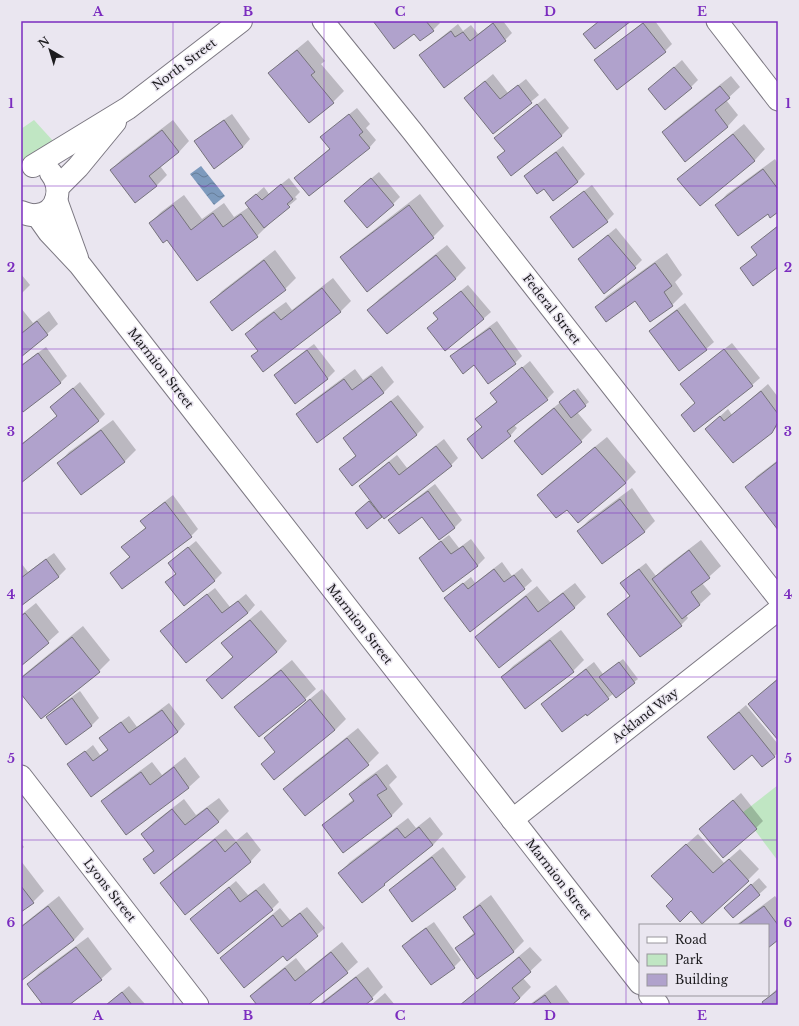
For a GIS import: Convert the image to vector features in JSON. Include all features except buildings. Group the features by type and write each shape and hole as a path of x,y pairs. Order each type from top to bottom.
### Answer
{"street":[{"name":"North Street","path":"27,167 128,108 241,21"},
{"name":"Federal Street","path":"323,21 417,137 778,598"},
{"path":"716,21 778,100"},
{"name":"North Street","path":"29,214 45,212 52,207 57,193 128,108"},
{"name":"Marmion Street","path":"27,167 40,166 52,174 80,265"},
{"name":"Marmion Street","path":"29,214 49,232 80,265 639,981"},
{"name":"Ackland Way","path":"512,820 778,610"},
{"name":"Lyons Street","path":"21,776 198,1005"},
{"path":"651,996 658,1005"}],"green space":[{"path":"34,120 54,142 21,167 21,129"},
{"path":"778,785 778,861 742,813"}],"water":[{"path":"201,166 225,196 214,205 190,174"}]}
